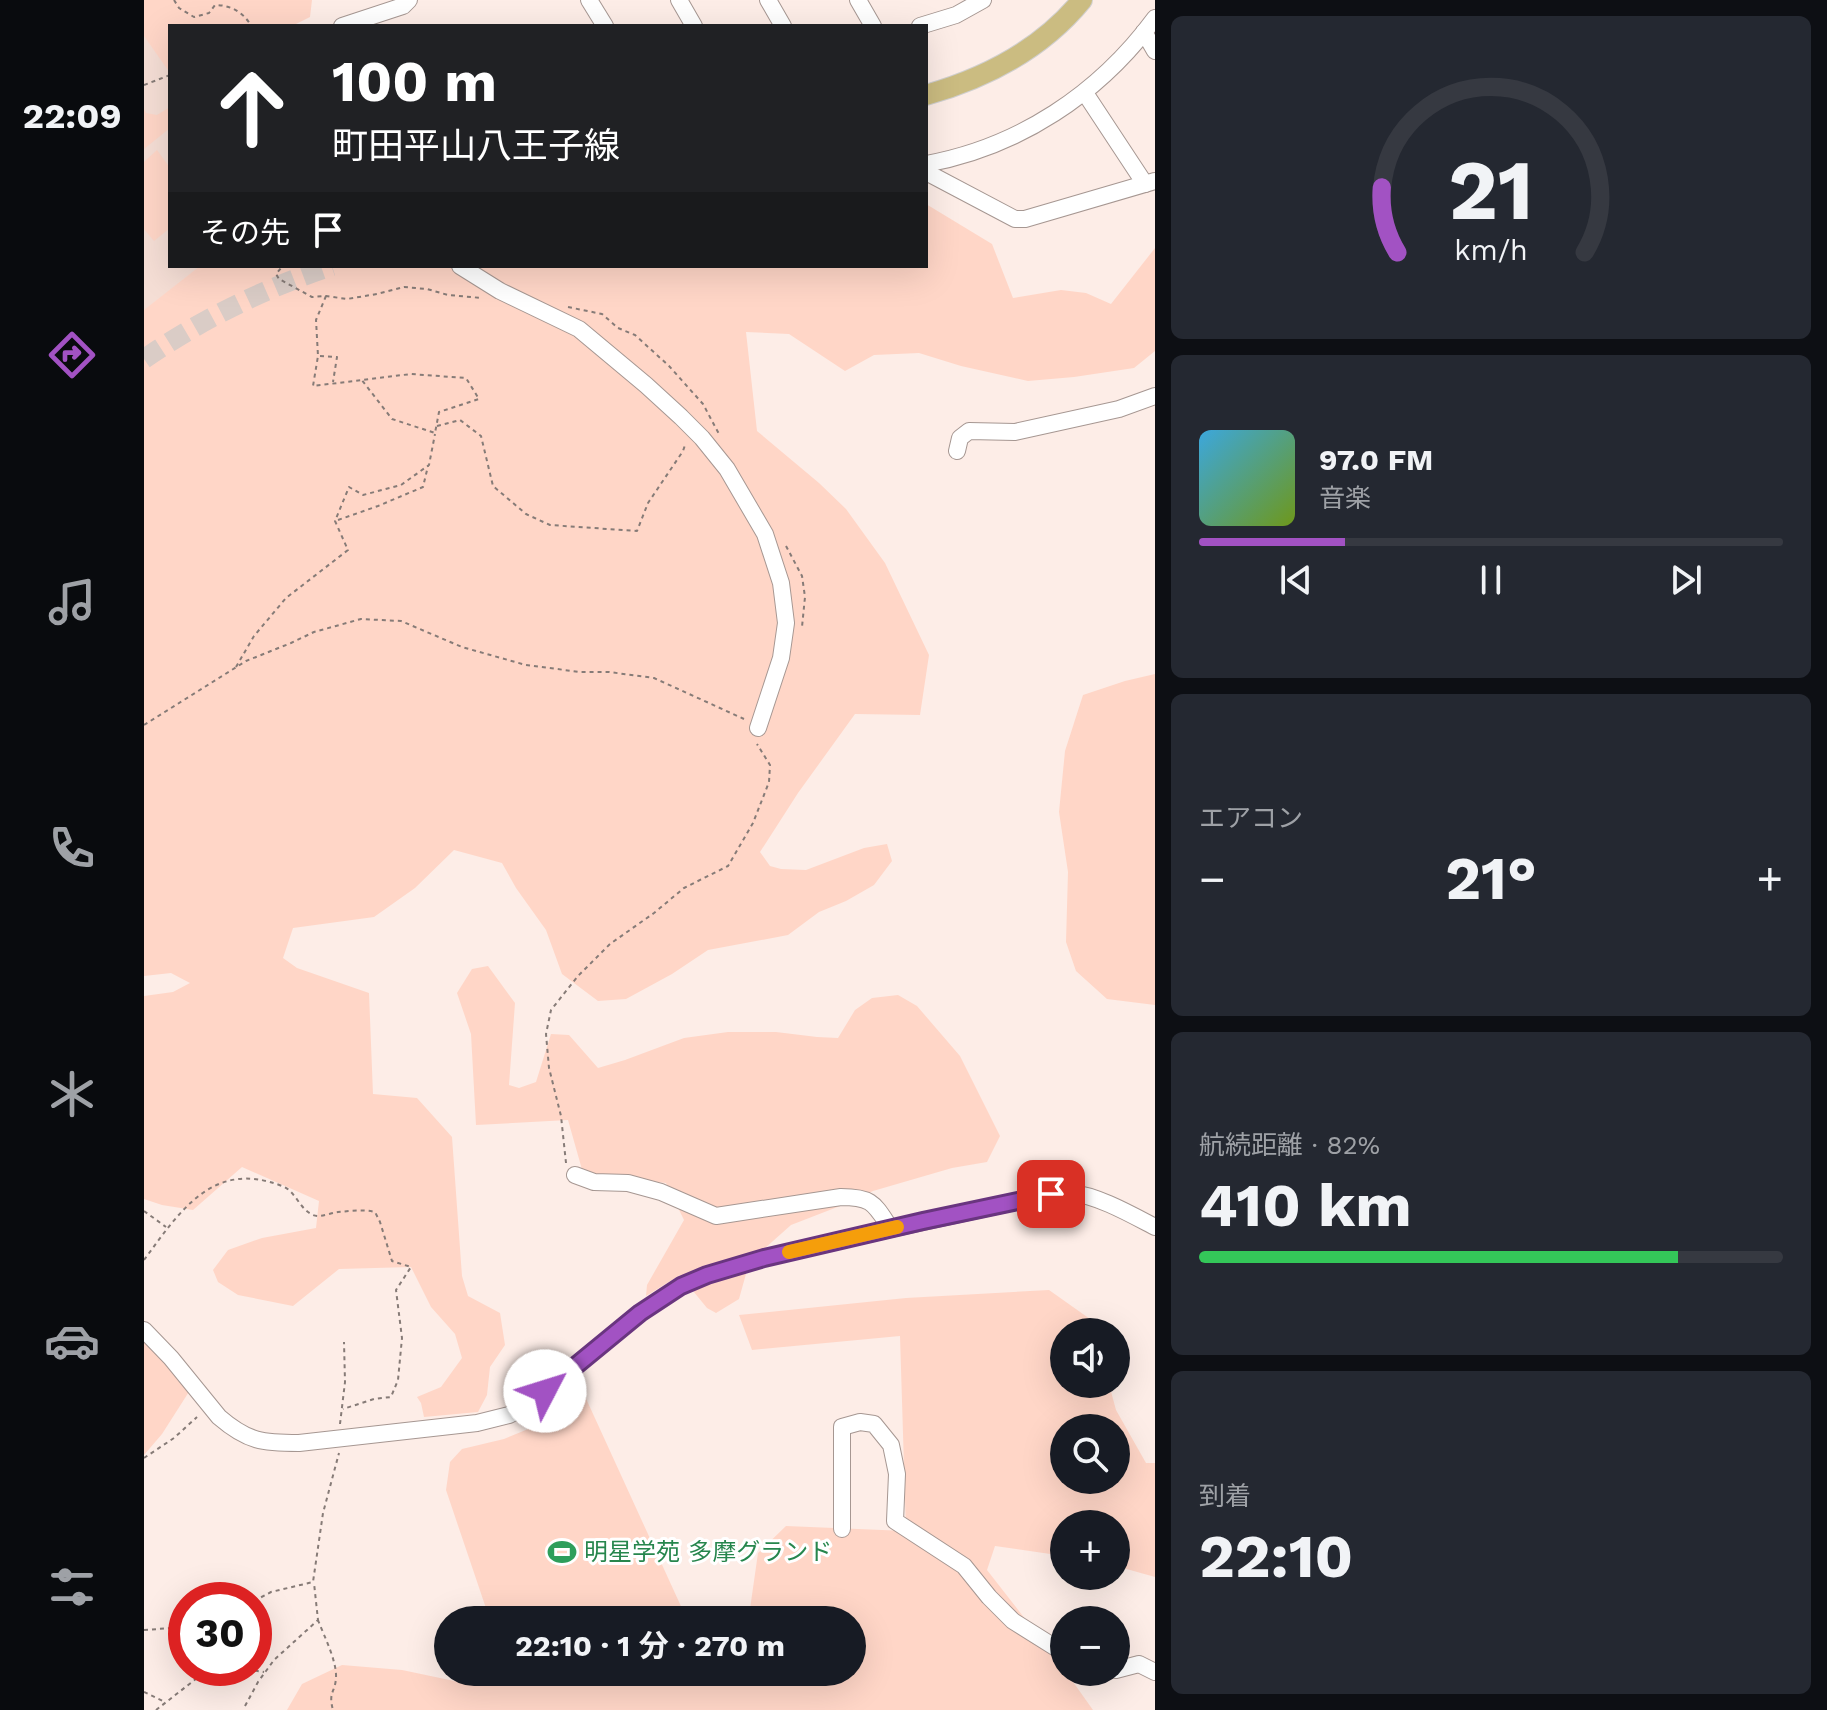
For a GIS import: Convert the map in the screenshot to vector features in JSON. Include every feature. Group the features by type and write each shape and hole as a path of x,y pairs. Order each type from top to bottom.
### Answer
{"main road":[{"path":"928,94 971,81 1005,64 1049,32 1082,0"}],"street":[{"path":"348,24 403,6 409,0"},
{"path":"589,0 604,24"},
{"path":"679,0 693,24"},
{"path":"768,0 782,24"},
{"path":"858,0 872,24"},
{"path":"923,24 952,7 983,0"},
{"path":"928,164 946,161 1010,138 1056,113 1113,68 1155,18"},
{"path":"1144,32 1155,51"},
{"path":"928,173 1015,219 1025,219 1150,182 1085,93"},
{"path":"463,268 500,291 579,329 689,425 727,469 765,534 781,583 786,623 781,658 758,728"},
{"path":"957,451 960,438 969,431 1015,432 1119,409 1155,396"},
{"path":"575,1175 594,1182 628,1183 661,1192 716,1216 856,1197 873,1203 891,1229"},
{"path":"144,1330 227,1424 252,1440 299,1443 477,1423 509,1415 525,1407 658,1300 707,1275 764,1258 1051,1194 1073,1193 1100,1201 1155,1227"},
{"path":"842,1529 842,1427 860,1422 874,1424 891,1445 897,1474 895,1521 964,1566 1013,1621 1050,1644"},
{"path":"1130,1666 1139,1664 1155,1672"}],"path":[{"path":"174,0 179,8 194,17 209,13 215,5 227,5 246,16 250,24"},
{"path":"144,85 168,76"},
{"path":"281,268 276,274 279,279 312,297 347,299 404,287 488,298"},
{"path":"326,296 316,320 318,356 313,386 411,374 466,378 479,399 439,412 423,487 335,521"},
{"path":"556,305 602,314 618,328 635,335 669,366 703,404 724,441"},
{"path":"318,356 337,357 332,383"},
{"path":"361,379 392,419 435,433"},
{"path":"436,426 460,420 481,436 493,486 526,514 550,525 637,531 648,503 683,451 689,425"},
{"path":"235,668 254,636 286,598 348,550 335,521 349,487 363,495 401,485 429,465"},
{"path":"782,539 802,576 805,597 802,626"},
{"path":"144,725 235,668 314,632 361,619 401,621 462,647 526,665 654,678 749,721 758,728 757,745 770,765 769,782 753,823 728,866 684,888 610,944 578,976 551,1010 546,1034 549,1068 561,1116 566,1163 575,1175"},
{"path":"144,1260 167,1228 198,1195 215,1184 242,1177 286,1187 313,1215 375,1212 392,1261 411,1267 396,1290 402,1338 398,1380 391,1397 343,1409"},
{"path":"144,1211 167,1228"},
{"path":"333,1710 330,1698 336,1678 335,1665 318,1620 313,1582 323,1513 343,1438 339,1421 345,1382 344,1342"},
{"path":"144,1458 174,1438 209,1405"},
{"path":"272,1592 313,1582"},
{"path":"272,1663 318,1620"},
{"path":"144,1630 168,1628"},
{"path":"156,1710 186,1686"},
{"path":"245,1706 257,1686"},
{"path":"144,1692 165,1702"}],"shaded area":[{"path":"144,0 168,52 168,268 257,268 144,310"},
{"path":"144,0 312,0 310,17 296,24 168,24 168,70 144,36"},
{"path":"168,108 168,130 144,149 144,109 146,113 157,115"},
{"path":"157,150 168,165 168,230 154,241 144,229 144,162"},
{"path":"928,205 992,244 1013,298 1061,290 1086,293 1111,304 1155,248 1155,351 1134,368 1028,381 919,353 874,355 845,371 789,334 746,332 757,431 846,509 885,563 929,655 920,715 855,714 760,852 770,866 806,870 864,848 887,844 892,861 874,885 819,912 788,935 708,950 626,999 598,1001 562,974 546,930 502,863 454,850 415,888 374,917 293,928 283,958 297,968 369,993 373,1094 417,1098 452,1137 462,1276 468,1296 500,1313 505,1345 490,1367 487,1395 478,1412 424,1417 417,1397 441,1387 462,1358 455,1334 431,1307 411,1267 339,1269 293,1306 238,1295 218,1282 213,1270 228,1250 262,1238 316,1228 319,1201 242,1167 193,1210 144,1199 144,996 173,992 190,983 171,973 144,976 144,310 197,268 928,268"},
{"path":"1155,674 1155,1005 1107,999 1076,971 1066,942 1068,872 1059,812 1065,751 1083,695"},
{"path":"488,966 515,1003 509,1085 519,1088 536,1082 551,1034 569,1035 598,1068 684,1038 728,1032 776,1032 838,1038 855,1010 872,998 898,995 917,1006 960,1056 1000,1136 987,1162 952,1168 873,1191 791,1225 764,1249 751,1256 739,1299 716,1313 707,1308 680,1275 646,1296 647,1285 684,1220 666,1183 583,1173 568,1120 476,1125 471,1034 457,993 472,969"},
{"path":"1049,1290 1089,1318 1050,1318 1050,1398 1113,1398 1118,1414 1050,1414 1050,1494 1130,1494 1130,1435 1146,1463 1155,1463 1155,1577 1130,1570 1130,1510 1050,1510 1050,1554 995,1546 987,1570 1050,1651 1050,1686 1076,1686 1093,1710 287,1710 302,1684 342,1665 402,1670 434,1677 434,1686 866,1686 866,1606 750,1606 758,1553 786,1526 906,1531 900,1336 752,1350 739,1315 906,1298"},
{"path":"144,1339 192,1387 162,1434 144,1455"},
{"name":"明星学苑 多摩グランド","path":"583,1392 681,1606 485,1606 446,1490 450,1462 462,1449 504,1439 538,1425"}],"tunnel":[{"path":"144,359 235,306 327,268"}],"slow traffic":[{"path":"789,1252 897,1227"}],"place":[{"name":"明星学苑 多摩グランド","path":"562,1552"}],"route":[{"path":"545,1391 640,1313 681,1286 707,1275 764,1258 1051,1194"}]}
